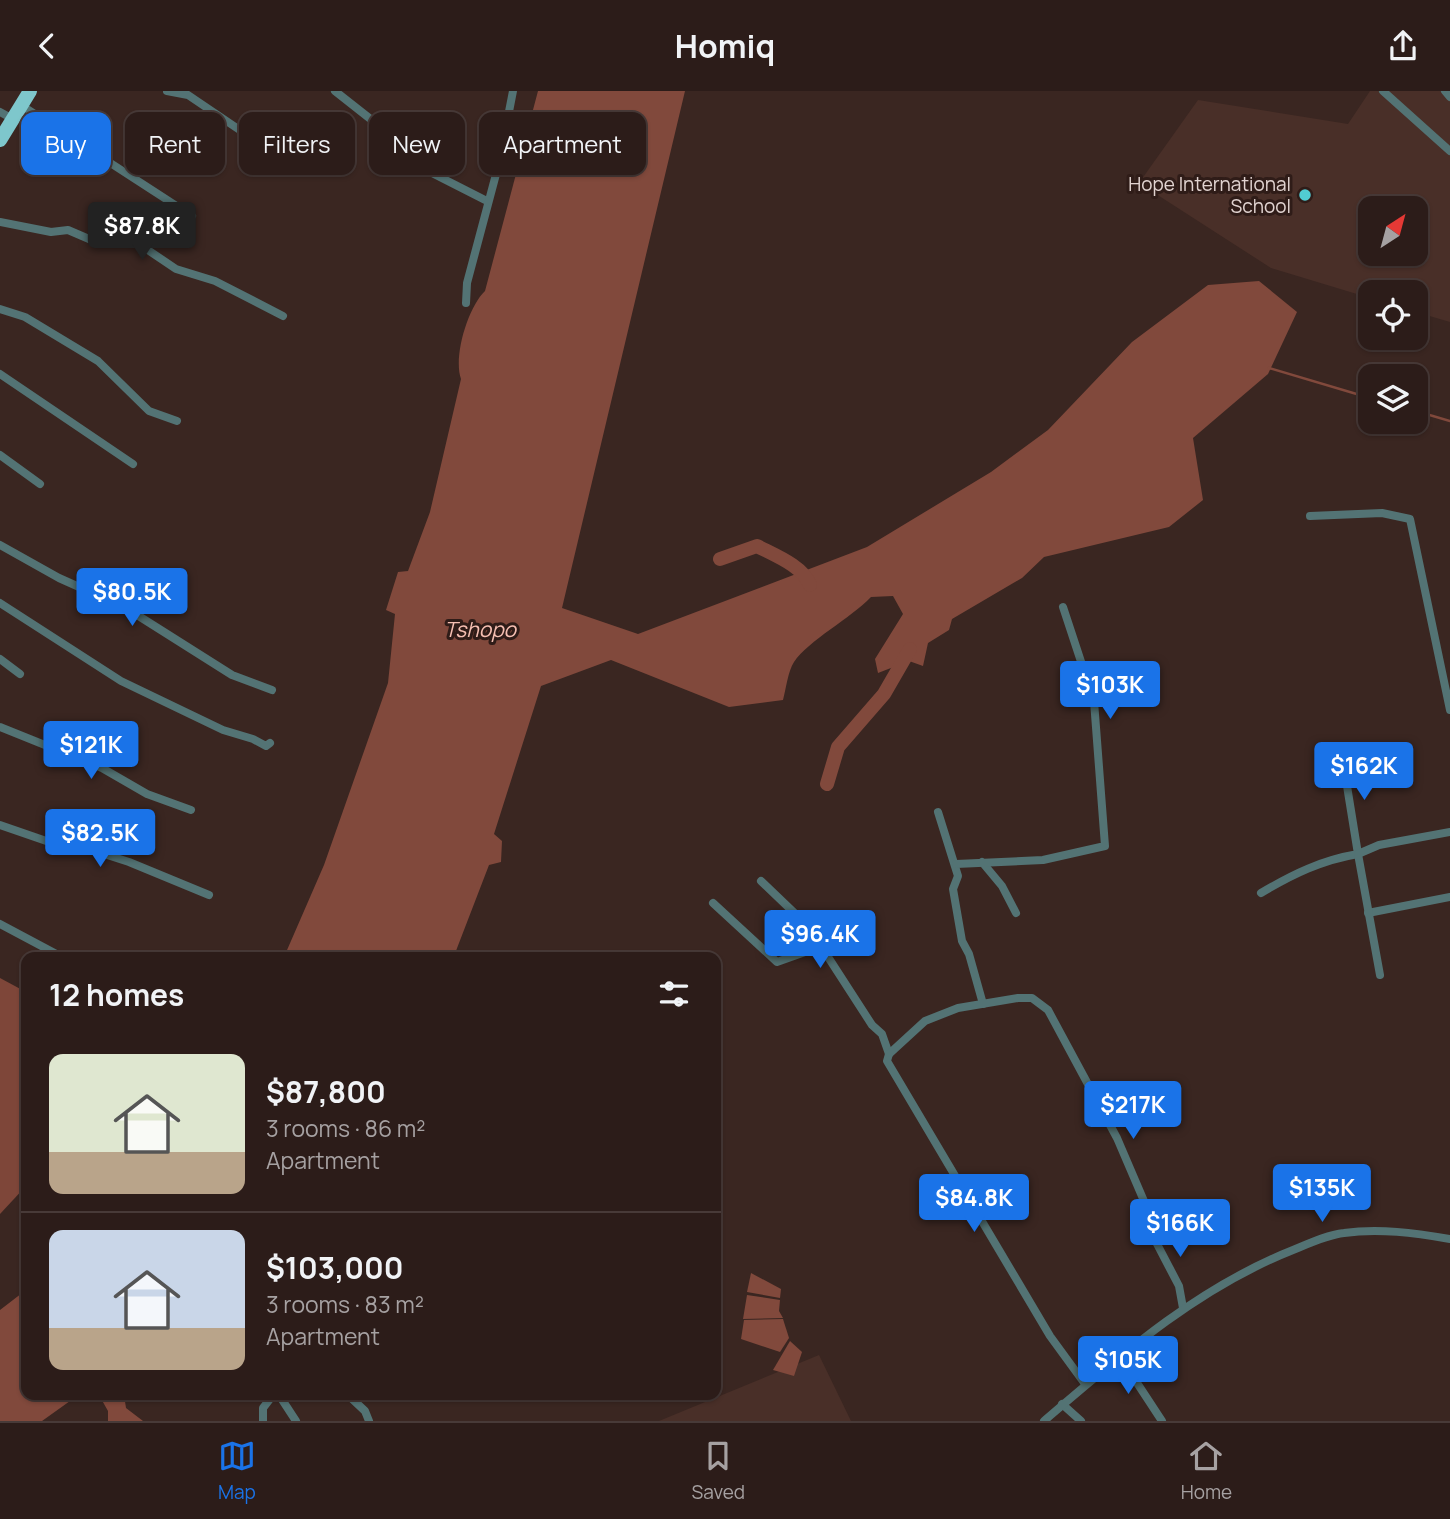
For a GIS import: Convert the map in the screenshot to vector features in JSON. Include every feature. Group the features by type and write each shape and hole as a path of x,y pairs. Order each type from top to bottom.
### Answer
{"highway":[{"path":"0,140 6,115 21,105 30,91"}],"street":[{"path":"167,91 188,95 239,130"},
{"path":"335,91 406,147 428,171 487,201"},
{"path":"1382,91 1450,151"},
{"path":"1445,91 1450,97"},
{"path":"466,303 467,283 499,163 512,92"},
{"path":"21,105 192,216"},
{"path":"0,222 51,232 68,230 89,239 136,241 176,269 215,281 283,316"},
{"path":"0,309 25,317 98,361 149,411 177,421"},
{"path":"0,375 133,464"},
{"path":"0,456 40,484"},
{"path":"1310,516 1382,513 1410,519 1450,710"},
{"path":"0,545 59,578 126,608 232,675 272,690"},
{"path":"0,603 127,684 223,730 266,746 270,743"},
{"path":"956,865 1043,860 1105,846 1094,701 1063,607"},
{"path":"1440,656 1450,653"},
{"path":"0,659 20,674"},
{"path":"0,727 116,774 147,794 191,810"},
{"path":"1342,755 1380,975"},
{"path":"938,812 956,865 958,876 953,889 962,941 983,1004"},
{"path":"0,825 55,844 73,844 129,862 209,895"},
{"path":"1261,893 1299,871 1333,858 1358,854 1379,845 1450,832"},
{"path":"982,862 1002,885 1016,913"},
{"path":"761,881 808,926 872,1025 882,1034 888,1054 887,1061 1050,1336 1085,1384"},
{"path":"1368,913 1450,897"},
{"path":"713,903 777,963 822,946"},
{"path":"0,924 53,952"},
{"path":"888,1054 925,1021 958,1008 1032,998 1048,1010 1117,1138 1144,1202 1156,1242 1178,1286 1183,1308"},
{"path":"1044,1421 1085,1384 1183,1308 1209,1290 1269,1259 1341,1233 1405,1232 1450,1240"},
{"path":"1120,1357 1162,1421"},
{"path":"263,1421 263,1408 269,1400"},
{"path":"282,1400 296,1421"},
{"path":"353,1400 365,1411 369,1421"},
{"path":"1062,1404 1081,1421"}],"shaded area":[{"name":"Hope International School","path":"1370,91 1450,91 1450,322 1428,316 1428,280 1358,280 1358,294 1271,268 1139,183 1198,100 1348,124"},
{"path":"0,978 21,989 21,1191 0,1214"},
{"path":"819,1355 851,1421 659,1421 710,1400 721,1400 721,1395"}],"water":[{"name":"Tshopo","path":"538,91 685,91 562,608 638,634 867,547 991,472 1048,430 1132,342 1208,285 1259,281 1297,312 1268,374 1193,438 1203,500 1169,527 1044,557 1022,578 952,619 949,630 928,643 923,666 909,661 878,673 875,659 903,614 893,596 871,597 819,638 794,662 783,700 729,707 611,660 541,686 494,834 502,841 501,862 489,865 456,952 286,952 324,865 388,683 395,614 386,610 398,572 408,571 430,512 461,379 461,346 468,320 485,291 516,175 646,175 646,112 532,112"},
{"path":"751,1273 781,1289 780,1298 747,1292"},
{"path":"21,1294 21,1400 71,1400 42,1421 0,1421 0,1310"},
{"path":"747,1295 780,1300 779,1311 783,1318 743,1319"},
{"path":"783,1319 789,1338 780,1352 741,1339 744,1320"},
{"path":"790,1341 802,1352 794,1376 773,1370"},
{"path":"102,1400 125,1400 126,1408 143,1421 108,1421 108,1411"}],"waterway":[{"path":"1269,368 1358,394"},
{"path":"1428,415 1450,421"},
{"path":"720,559 757,546 795,567 810,585"},
{"path":"827,784 838,747 884,694 910,649"}],"place":[{"name":"Hope International School","path":"1305,195"}]}
